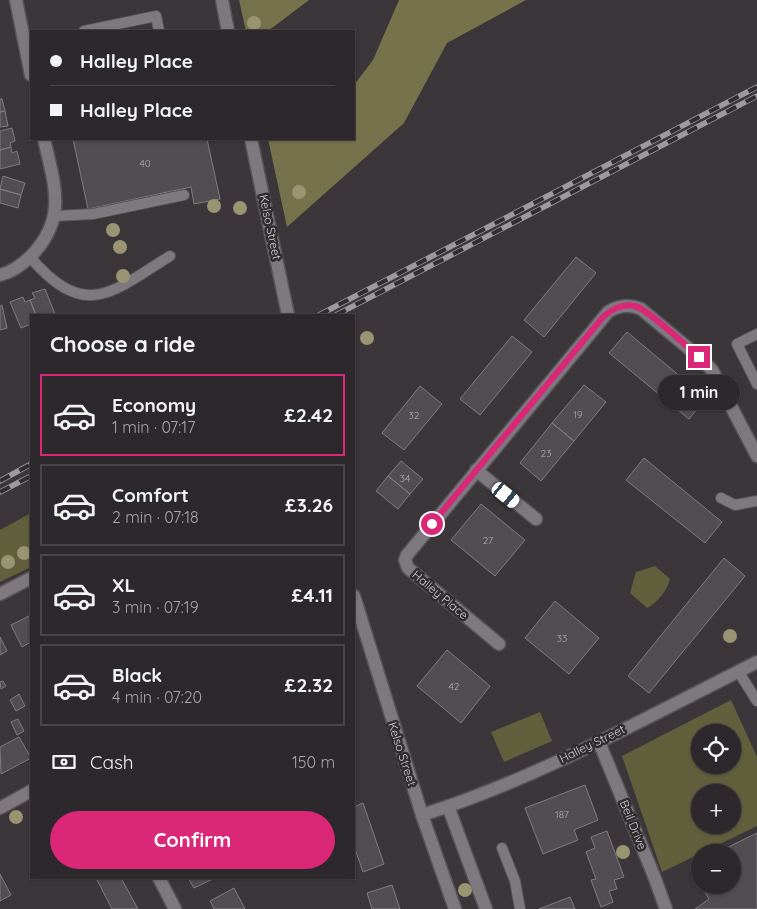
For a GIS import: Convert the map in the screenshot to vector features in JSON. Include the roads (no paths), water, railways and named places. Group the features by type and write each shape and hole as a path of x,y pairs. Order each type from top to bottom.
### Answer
{"street":[{"path":"16,0 30,70"},
{"path":"222,0 228,30"},
{"path":"0,275 13,270 30,257 46,236 55,216 56,196 44,140"},
{"name":"Kelso Street","path":"251,140 288,314"},
{"name":"Halley Place","path":"499,644 411,571 406,565 405,560 410,550 603,317 614,309 634,306 647,313 706,363 718,380 757,456"},
{"path":"476,470 536,519"},
{"path":"0,594 30,579"},
{"name":"Kelso Street","path":"355,603 358,625 455,909"},
{"name":"Halley Street","path":"422,815 523,777 598,742 757,662"},
{"name":"Beil Drive","path":"598,742 666,909"},
{"path":"0,808 30,792"},
{"path":"448,806 486,909"},
{"path":"160,879 175,909"}],"lane":[{"path":"89,30 156,16 159,30"},
{"path":"55,216 93,214 184,195"},
{"path":"30,257 55,283 72,292 90,296 119,288 170,256"},
{"path":"757,334 737,344 757,384"},
{"path":"721,498 735,505 757,501"},
{"path":"738,671 757,701"},
{"path":"502,848 515,881 520,909"}],"railway":[{"path":"321,314 757,87"},
{"path":"338,314 757,96"},
{"path":"0,481 30,465"},
{"path":"0,492 30,477"}]}
